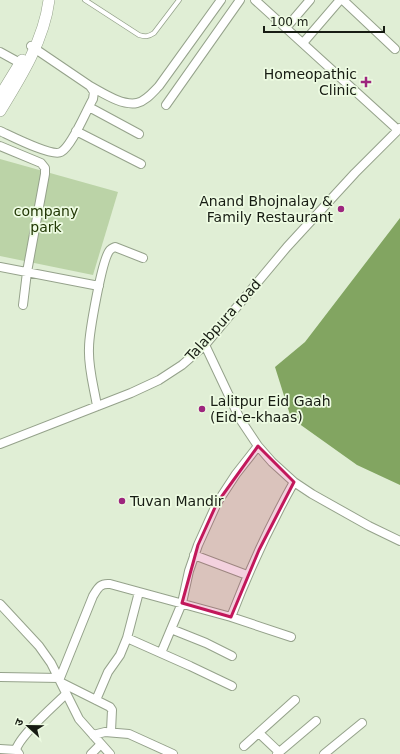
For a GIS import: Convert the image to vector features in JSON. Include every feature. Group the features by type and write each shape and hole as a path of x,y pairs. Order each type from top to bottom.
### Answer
{"main road":[{"path":"0,96 20,63 33,47 42,0"},
{"path":"0,111 17,84 43,28 49,0"}],"street":[{"path":"33,47 90,86 120,101 137,103 147,98 159,86 221,0"},
{"path":"166,105 240,0"},
{"path":"255,0 399,129"},
{"path":"286,28 310,0"},
{"path":"303,43 342,0 395,50"},
{"path":"2,55 20,63"},
{"path":"0,132 54,153 60,152 69,145 93,99 94,92 90,86"},
{"path":"89,107 138,134"},
{"name":"Talabpura road","path":"0,444 159,380 182,365 205,344 287,247 355,173 399,129"},
{"path":"76,131 141,164"},
{"path":"0,146 41,163 45,168 46,174 27,272 23,305"},
{"path":"97,406 88,348 93,314 108,254 112,248 115,247 143,258"},
{"path":"0,267 99,286"},
{"path":"205,344 240,419 258,446 272,462 294,482 312,494 369,526 400,541"},
{"path":"160,653 182,603 194,555 216,503 258,446"},
{"path":"231,617 247,576 276,515 294,482"},
{"path":"194,555 247,576"},
{"path":"61,680 93,596 100,586 105,584 182,603 231,617 291,637"},
{"path":"96,700 108,672 120,655 127,638 139,592"},
{"path":"0,604 39,646 61,680 66,694 79,719 110,754"},
{"path":"171,629 206,643 232,656"},
{"path":"127,638 232,686"},
{"path":"0,677 61,680 112,710 111,732"},
{"path":"0,749 18,752 20,742 39,720 66,694"},
{"path":"244,746 296,700"},
{"path":"259,733 278,753 316,721"},
{"path":"324,754 362,723"},
{"path":"92,735 111,732 129,734 173,754"},
{"path":"91,754 101,744"}],"lane":[{"path":"85,0 144,37 154,33 179,0"}],"highlighted area":[{"path":"258,446 294,482 259,550 231,617 182,603 198,545 217,503"}],"green space":[{"name":"company park","path":"0,159 118,192 93,275 0,256"}],"shaded area":[{"path":"400,218 400,485 357,465 291,418 275,367 305,342"}],"place":[{"name":"Homeopathic Clinic","path":"366,82"},
{"name":"Anand Bhojnalay & Family Restaurant","path":"341,209"},
{"name":"Lalitpur Eid Gaah (Eid-e-khaas)","path":"202,409"},
{"name":"Tuvan Mandir","path":"122,501"}]}
